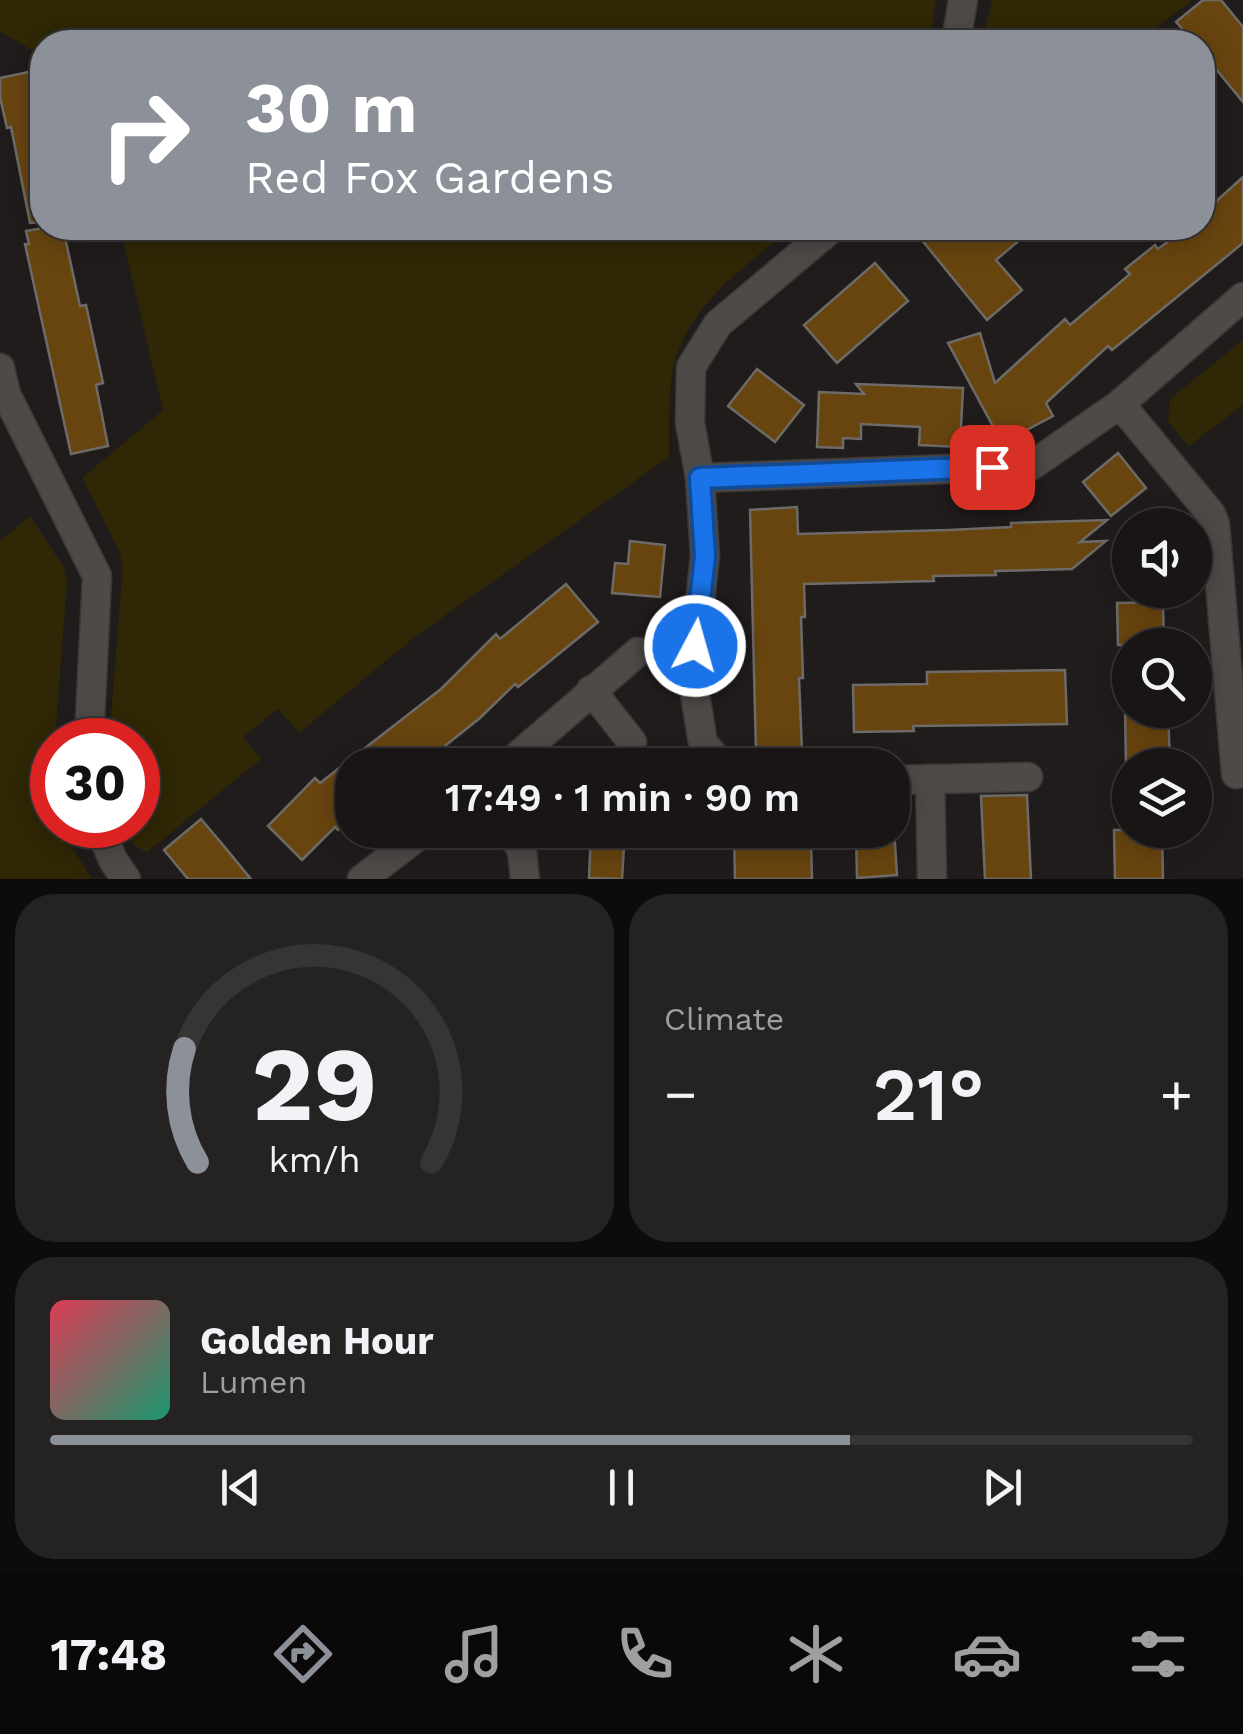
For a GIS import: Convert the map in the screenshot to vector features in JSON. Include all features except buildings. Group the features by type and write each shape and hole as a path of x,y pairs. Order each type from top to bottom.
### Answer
{"street":[{"path":"958,30 963,0"},
{"path":"708,748 692,676 705,556 700,478 690,423 691,367 718,324 818,240"},
{"path":"700,478 1031,466 1120,404 1243,297"},
{"path":"2,386 97,576 90,718"},
{"path":"1120,404 1211,514 1215,524 1236,774 1243,774"},
{"path":"525,748 638,652"},
{"path":"591,690 632,742"},
{"path":"910,780 1028,778"},
{"path":"930,779 932,879"},
{"path":"108,848 126,879"},
{"path":"362,879 402,848"},
{"path":"520,848 524,879"}],"shaded area":[{"path":"0,0 936,0 931,30 30,30 30,49 0,31"},
{"path":"992,0 1192,0 1153,30 985,30"},
{"path":"123,240 777,240 720,289 690,326 673,370 669,457 416,636 299,733 278,709 243,737 261,759 160,841 160,718 111,718 123,566 82,478 163,410"},
{"path":"1243,340 1243,405 1189,446 1168,421 1170,399"},
{"path":"30,516 63,566 67,581 57,718 30,718 30,848 72,848 92,879 0,879 0,541"}],"route":[{"path":"695,646 705,556 700,478 992,467"}]}
